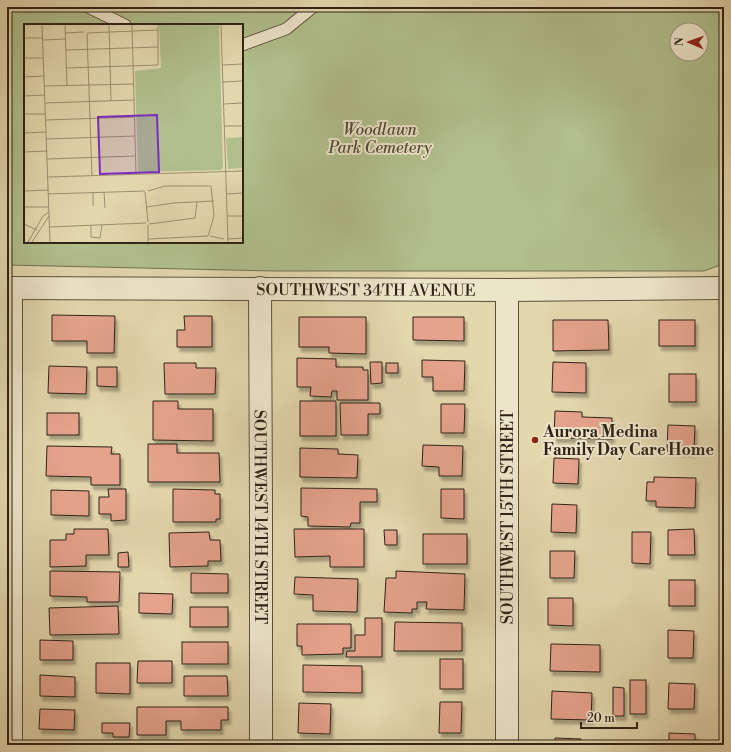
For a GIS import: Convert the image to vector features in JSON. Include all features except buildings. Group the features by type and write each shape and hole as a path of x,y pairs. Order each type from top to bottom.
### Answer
{"street":[{"name":"SOUTHWEST 34TH AVENUE","path":"9,288 508,290 724,288"},
{"path":"9,288 11,745"},
{"name":"SOUTHWEST 14TH STREET","path":"260,288 261,745"},
{"name":"SOUTHWEST 15TH STREET","path":"507,745 508,290"}],"lane":[{"path":"88,7 123,24"},
{"path":"243,46 286,29 313,7"}],"green space":[{"name":"Woodlawn Park Cemetery","path":"7,7 724,7 724,258 720,265 704,271 274,271 7,265"}],"place":[{"name":"Aurora Medina Family Day Care Home","path":"535,440"}]}
